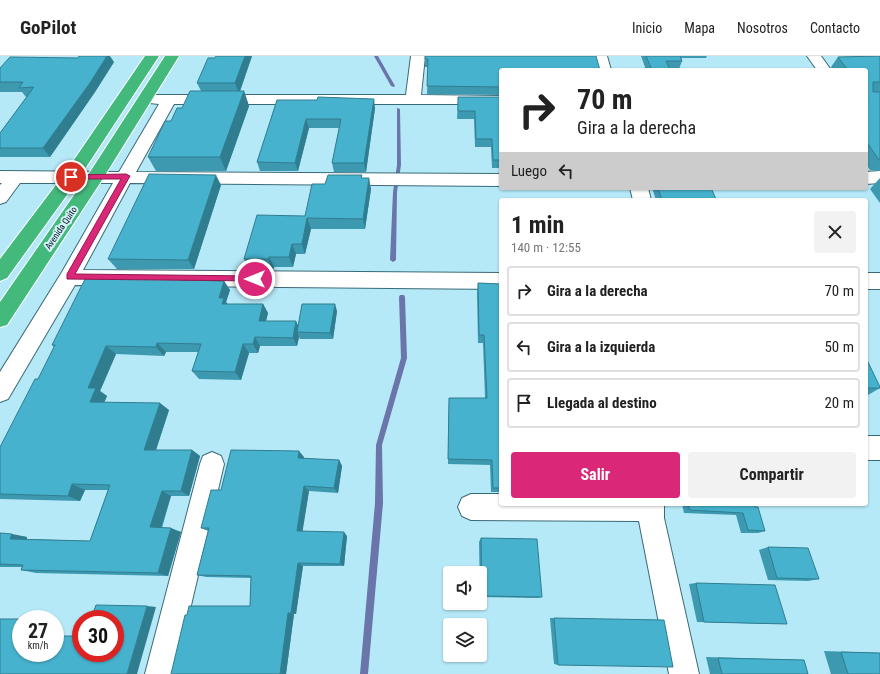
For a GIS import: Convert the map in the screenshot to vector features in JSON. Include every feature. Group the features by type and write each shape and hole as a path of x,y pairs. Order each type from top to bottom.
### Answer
{"highway":[{"name":"Avenida Quito","path":"0,273 71,177 152,56"},
{"name":"Avenida Quito","path":"0,319 96,176 172,56"}],"street":[{"path":"414,100 418,56"},
{"path":"600,56 603,68"},
{"path":"814,56 823,68"},
{"path":"145,99 499,100"},
{"path":"0,392 69,277 169,99"},
{"path":"0,198 7,177 126,176 499,180"},
{"path":"868,178 880,177"},
{"path":"69,277 499,281"},
{"path":"868,281 880,281"},
{"path":"868,448 880,448"},
{"path":"160,674 212,464"},
{"path":"471,507 651,506 651,518 684,674"}],"building":[{"path":"79,56 107,56 90,83 43,148 0,148 0,133 34,87 19,88 23,82 0,82 0,68 10,57 78,58"},
{"path":"216,56 245,56 235,83 197,83 208,58 215,58"},
{"path":"425,56 596,56 599,68 499,68 499,87 427,86 428,59 425,59"},
{"path":"646,56 680,56 682,61 666,61 669,68 651,68"},
{"path":"880,56 880,82 873,82 873,92 880,92 880,160 868,144 868,68 846,68 838,57"},
{"path":"190,91 244,91 220,157 148,157 165,121 171,121 177,108 182,108"},
{"path":"318,97 374,99 364,163 332,163 341,119 306,119 295,163 257,162 277,100 317,100"},
{"path":"458,97 499,97 499,160 493,160 492,139 476,139 475,111 458,111"},
{"path":"149,174 216,175 188,260 108,259"},
{"path":"328,175 362,175 361,178 369,178 363,219 307,218 302,244 292,244 289,257 244,259 257,215 305,216 312,184 325,184"},
{"path":"659,190 712,190 716,198 661,198"},
{"path":"86,277 181,278 180,280 224,281 219,298 224,298 222,304 263,304 259,321 296,321 293,338 255,337 253,344 243,344 235,372 192,371 201,344 157,343 156,347 106,346 88,388 96,388 90,402 160,403 144,450 192,450 181,491 162,491 150,527 171,528 158,573 21,570 23,565 0,564 0,533 12,534 10,539 90,541 110,485 72,484 68,496 0,494 0,447 35,379 38,379 55,345 52,345"},
{"path":"478,283 499,284 499,488 493,488 492,460 448,459 449,398 487,398 484,335 479,335"},
{"path":"302,304 335,304 330,333 297,332"},
{"path":"868,362 880,387 868,388"},
{"path":"231,450 299,451 298,458 339,460 334,488 304,486 297,531 344,532 340,564 298,563 291,613 288,613 280,674 171,674 185,615 187,615 189,606 250,606 251,576 197,575 209,528 201,528 211,490 221,490"},
{"path":"689,506 755,506 758,507 765,531 748,530 743,513 690,510"},
{"path":"481,538 537,539 542,597 487,596 487,566 481,566"},
{"path":"768,547 808,548 819,579 777,578"},
{"path":"696,583 775,585 787,624 704,622"},
{"path":"96,605 147,606 127,674 0,674 0,619 12,619 12,662 64,662 64,636 72,636 72,662 124,662 124,610 94,610"},
{"path":"554,618 664,620 673,667 558,665"},
{"path":"841,652 880,653 880,674 848,674"},
{"path":"718,658 804,660 808,674 722,674"}],"waterway":[{"path":"376,56 393,86"},
{"path":"393,260 395,192 399,165 398,109"},
{"path":"364,674 379,503 379,445 404,358 402,297"}],"route":[{"path":"71,177 126,176 69,277 255,279"}]}
